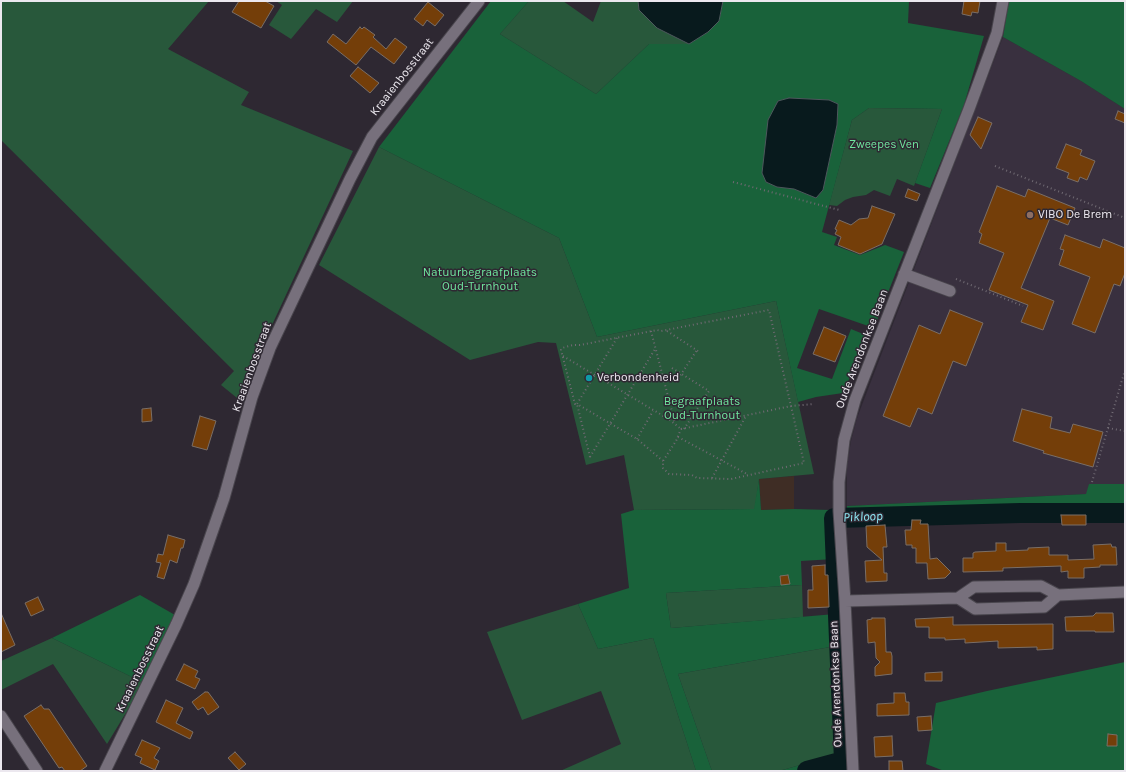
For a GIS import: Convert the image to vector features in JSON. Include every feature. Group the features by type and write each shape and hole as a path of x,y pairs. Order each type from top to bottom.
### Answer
{"street":[{"name":"Kraaienbosstraat","path":"105,771 194,584 224,498 252,396 270,348 350,179 372,137 479,1"},
{"name":"Oude Arendonkse Baan","path":"852,771 845,601 839,511 839,482 844,440 855,400 969,109 997,33 1003,1"},
{"path":"904,274 950,292"},
{"path":"845,601 958,598 974,587 1041,586 1058,596"},
{"path":"958,598 975,609 1044,606 1058,596 1125,592"},
{"path":"1,716 38,771"}],"path":[{"path":"995,166 1125,218"},
{"path":"733,182 838,210"},
{"path":"956,279 1023,306"},
{"path":"663,462 637,439 575,404 561,350 562,348 573,345 580,346 651,331 661,331 769,310 804,463 747,474 731,479 697,478 692,476 669,474 663,468 663,462 709,391 672,368"},
{"path":"666,330 698,350 676,382"},
{"path":"651,331 675,424"},
{"path":"618,338 577,404 590,457 655,349"},
{"path":"563,356 683,429 791,406 814,404"},
{"path":"1092,482 1125,370"},
{"path":"637,439 653,410"},
{"path":"712,478 747,416"},
{"path":"1108,428 1125,432"},
{"path":"678,437 747,474"}],"shaded area":[{"path":"638,1 723,1 719,21 708,32 689,44 657,28 639,10"},
{"name":"VIBO De Brem","path":"1003,37 1081,81 1125,109 1125,484 1090,484 1087,494 847,506 847,466 857,418"},
{"path":"789,98 829,100 838,104 837,125 823,190 816,198 794,189 777,187 766,182 762,173 768,120 778,101"},
{"path":"794,476 794,509 761,510 759,479"}],"green space":[{"path":"1,1 209,1 168,49 249,92 241,105 353,151 251,370 242,402 221,385 234,371 1,140"},
{"path":"276,1 353,1 337,22 316,9 291,39 269,25 282,5"},
{"path":"491,1 529,1 500,34 596,94 649,44 689,44 708,32 719,21 723,1 909,1 908,23 984,36 964,105 930,188 915,183 942,109 869,108 852,120 822,232 837,237 834,245 860,255 885,245 904,252 874,328 819,309 797,368 832,379 851,329 868,336 843,393 816,397 798,402 776,301 597,337 559,238 379,147","holes":["789,98 829,100 838,104 837,125 823,190 816,198 794,189 777,187 766,182 762,173 778,101"]},
{"path":"529,1 563,1 593,22 601,1 638,1 639,10 657,28 689,44 649,44 596,94 500,34"},
{"path":"1009,1 1125,1 1125,109 1081,81 1003,37"},
{"name":"Zweepes Ven","path":"869,108 942,109 914,186 897,179 890,196 874,190 866,195 845,200 837,206 829,205 852,120"},
{"path":"379,147 559,238 597,337 776,301 814,474 759,479 755,509 634,510 624,455 586,465 556,343 538,342 470,360 319,265"},
{"path":"759,479 761,510 831,510 834,559 801,561 802,585 666,593 671,628 835,614 836,646 678,674 712,771 696,771 653,638 598,649 578,604 629,588 621,514 634,510 754,509"},
{"path":"1089,484 1125,484 1125,514 1020,513 847,518 847,506 1086,494"},
{"path":"802,585 803,617 671,628 666,593"},
{"path":"140,595 175,615 144,683 52,638"},
{"path":"578,604 598,649 653,638 696,771 560,771 621,744 601,691 522,720 487,632"},
{"path":"52,638 144,683 107,744 53,664 1,690 1,661"},
{"path":"836,646 839,754 779,771 712,771 678,674"},
{"path":"1125,662 1125,771 944,771 926,764 936,703"},
{"path":"839,754 845,771 779,771"}],"building":[{"path":"239,1 265,1 274,6 261,28 232,12"},
{"path":"964,1 980,1 978,13 972,12 971,16 962,14"},
{"path":"428,2 444,15 435,26 427,20 423,26 414,19"},
{"path":"360,27 362,29 364,27 375,35 373,37 386,49 395,38 407,47 394,64 371,47 356,65 327,42 333,34 346,44"},
{"path":"358,67 379,83 370,93 350,76"},
{"path":"1118,111 1125,114 1125,123 1115,119"},
{"path":"978,117 992,123 981,149 970,135"},
{"path":"1066,144 1082,150 1080,155 1095,161 1087,180 1080,177 1078,182 1067,178 1069,173 1056,168"},
{"path":"997,186 1025,197 1028,189 1075,208 1068,225 1050,218 1021,288 1054,301 1043,330 1021,322 1028,305 989,290 1004,253 979,243 982,234 979,232"},
{"path":"908,189 920,194 917,201 905,197"},
{"path":"872,206 895,214 882,244 860,254 838,245 841,237 835,234 837,230 835,229 839,220 851,225 859,219 868,218"},
{"path":"1065,235 1100,248 1103,239 1125,248 1125,273 1120,286 1114,284 1095,333 1072,324 1090,277 1059,265 1064,250 1060,249"},
{"path":"950,310 983,323 966,366 953,361 932,414 918,408 910,427 883,416 919,325 940,334"},
{"path":"824,327 846,336 835,362 813,354"},
{"path":"151,408 152,421 142,422 142,409"},
{"path":"1022,409 1052,417 1050,428 1070,433 1073,424 1103,432 1093,467 1043,453 1044,451 1013,441"},
{"path":"200,416 216,421 207,450 192,446"},
{"path":"1061,515 1086,515 1086,525 1062,525"},
{"path":"912,520 921,520 920,524 928,524 930,559 937,558 951,572 945,578 928,579 927,563 916,563 916,548 912,548 912,545 906,545 905,530 911,530"},
{"path":"885,525 887,547 883,547 884,573 887,573 887,581 866,582 865,561 882,560 867,547 866,526"},
{"path":"168,535 185,540 177,563 170,560 164,579 157,577 161,563 156,562 158,554 163,555"},
{"path":"996,543 1006,543 1006,551 1049,547 1049,555 1068,555 1068,560 1094,559 1093,545 1111,544 1112,547 1116,547 1117,565 1100,565 1100,567 1084,568 1084,578 1068,578 1068,571 1061,572 1061,566 1003,568 1003,571 963,572 963,558 973,558 973,553 975,552 996,551"},
{"path":"825,565 825,575 828,575 829,607 808,608 808,590 813,590 812,566"},
{"path":"788,575 790,584 781,585 780,576"},
{"path":"38,597 44,610 31,616 25,603"},
{"path":"1,613 15,645 1,652"},
{"path":"1096,613 1113,613 1114,632 1066,631 1065,617 1093,616"},
{"path":"953,617 953,625 1053,624 1053,649 1037,650 1037,647 998,648 998,641 965,643 965,639 945,640 945,638 929,638 929,627 916,627 915,619"},
{"path":"872,618 885,618 886,652 891,652 892,674 875,676 875,667 880,662 876,658 875,642 868,643 867,620"},
{"path":"184,664 198,671 195,677 200,679 195,689 176,680"},
{"path":"942,672 942,681 925,681 925,673"},
{"path":"205,692 208,692 219,707 208,715 203,707 198,710 192,702"},
{"path":"894,693 905,693 906,702 909,702 909,715 877,716 877,704 894,703"},
{"path":"166,700 183,708 176,723 193,732 190,739 156,722"},
{"path":"41,705 44,709 49,709 87,766 80,771 65,771 62,767 59,768 24,716"},
{"path":"931,716 932,730 918,731 917,717"},
{"path":"1108,734 1117,735 1117,746 1107,746"},
{"path":"892,736 893,756 875,757 874,737"},
{"path":"142,740 160,748 154,758 159,761 155,770 140,763 142,758 135,755"},
{"path":"235,752 246,764 239,770 228,758"},
{"path":"889,761 902,761 903,771 889,771"}],"waterway":[{"name":"Pikloop","path":"807,771 844,761 834,518 1020,513 1125,513"}],"place":[{"name":"VIBO De Brem","path":"1030,215"},
{"name":"Verbondenheid","path":"589,378"}],"park label":[{"name":"Natuurbegraafplaats Oud-Turnhout","path":"480,280"},
{"name":"Begraafplaats Oud-Turnhout","path":"702,409"}]}
